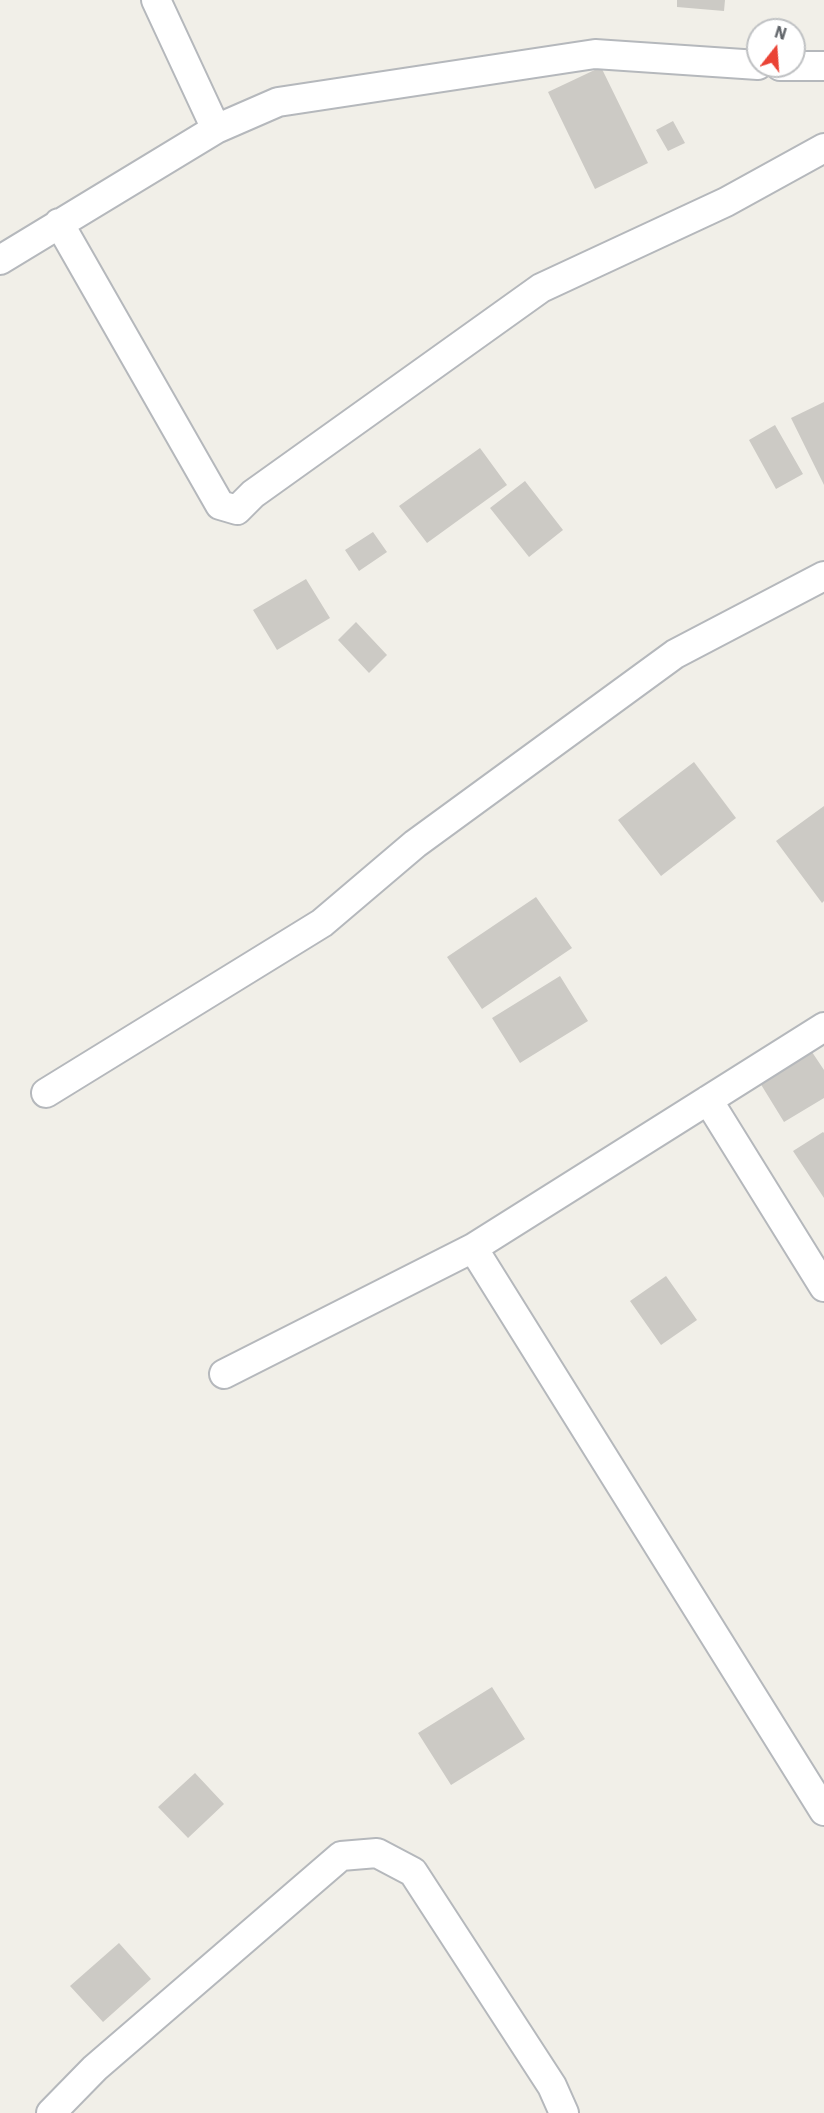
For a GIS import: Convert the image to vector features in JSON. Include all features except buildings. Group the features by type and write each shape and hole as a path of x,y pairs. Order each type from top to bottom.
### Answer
{"street":[{"path":"156,0 216,129"},
{"path":"0,260 216,129 278,102 595,54 746,63"},
{"path":"806,66 824,66"},
{"path":"59,223 220,505 237,510 252,494 541,288 726,202 824,148"},
{"path":"46,1093 322,923 415,844 675,654 824,576"},
{"path":"224,1374 473,1248 824,1027"},
{"path":"708,1100 824,1287"},
{"path":"473,1248 824,1811"},
{"path":"51,2113 95,2068 341,1856 377,1853 414,1872 552,2086 564,2113"}]}
